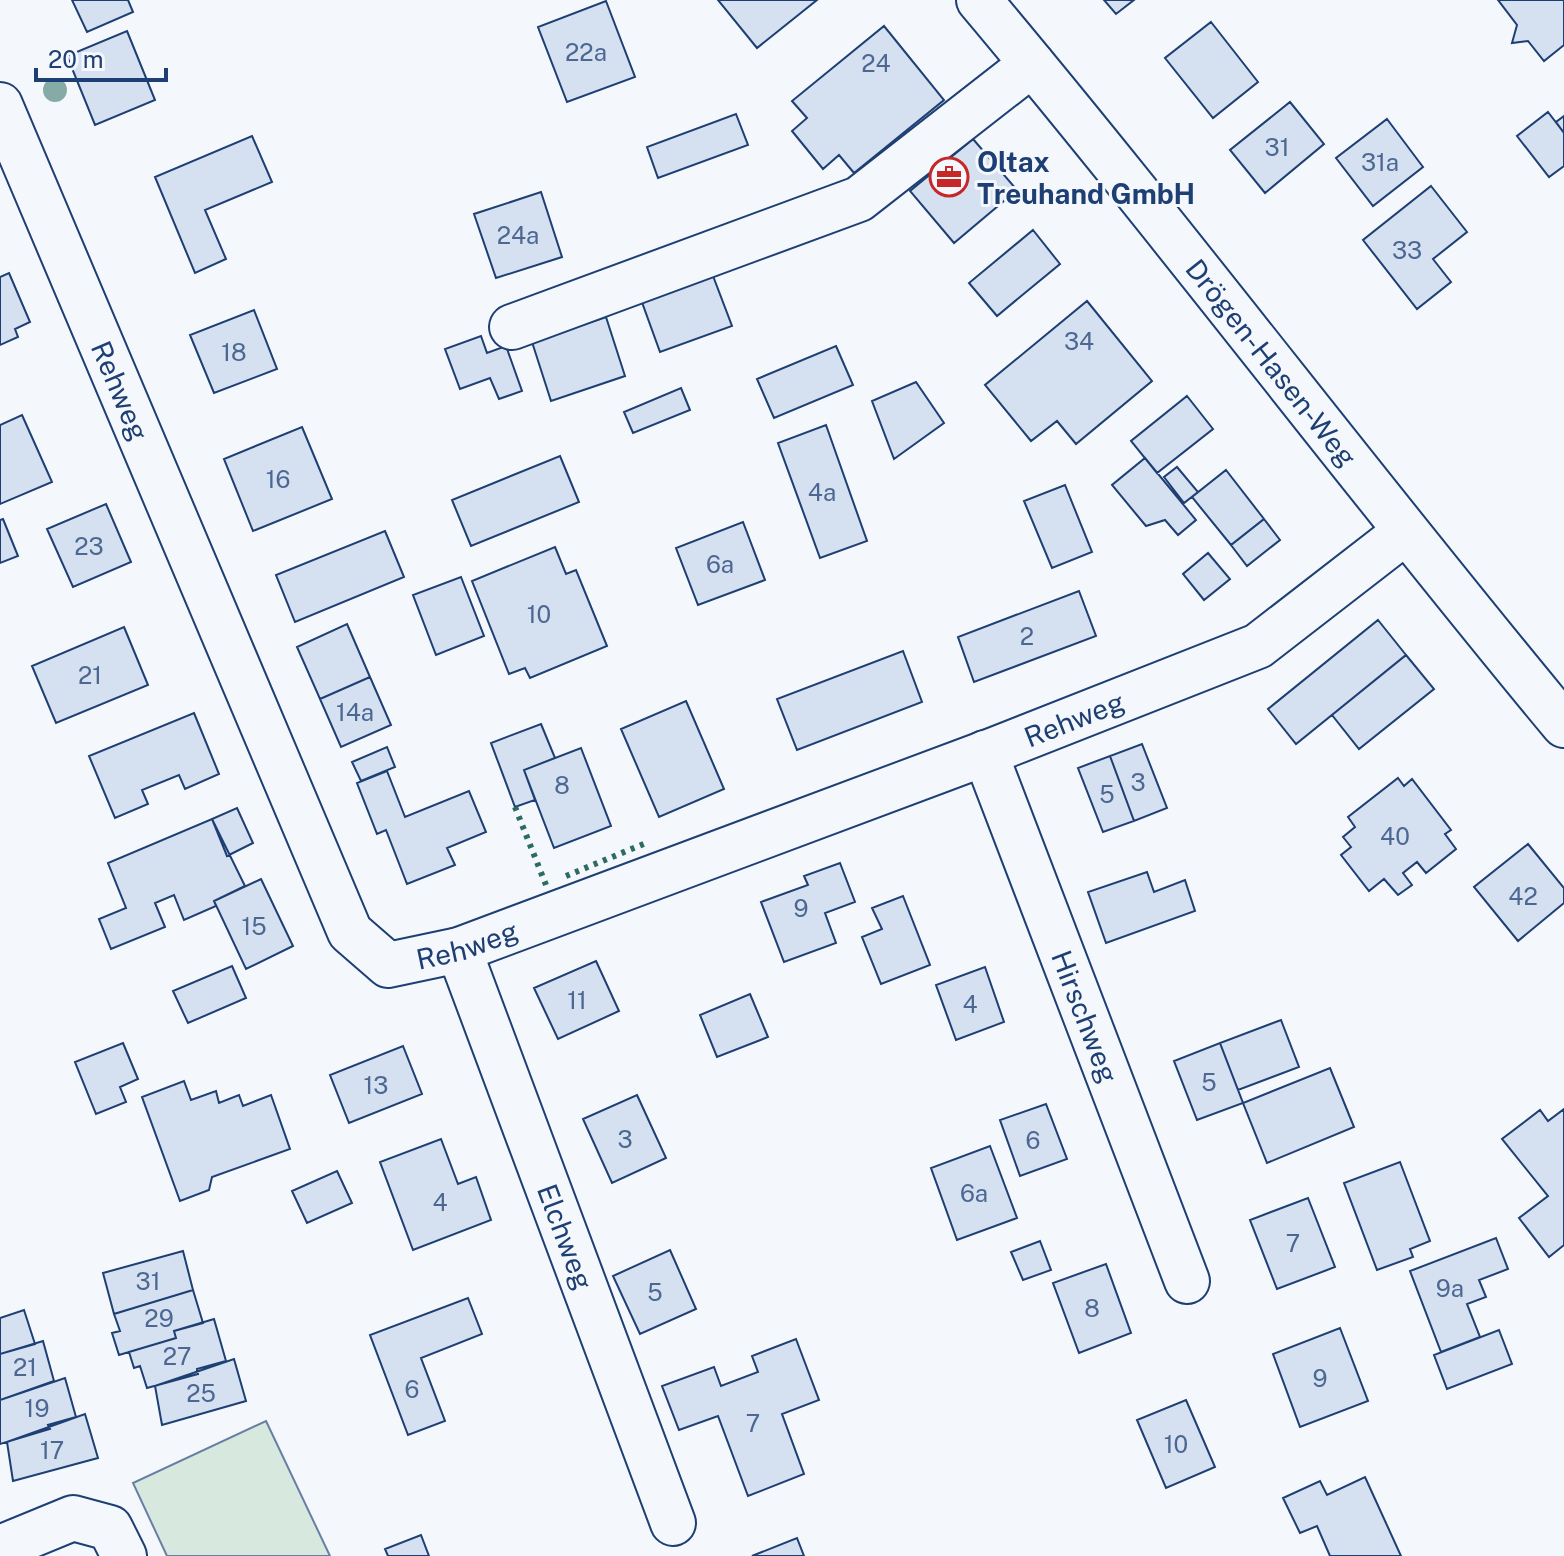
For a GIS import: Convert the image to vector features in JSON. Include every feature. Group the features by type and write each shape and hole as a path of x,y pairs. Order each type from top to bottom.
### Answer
{"street":[{"name":"Drögen-Hasen-Weg","path":"979,0 1404,533 1564,725"},
{"path":"512,327 859,199 1032,64"},
{"name":"Rehweg","path":"0,105 350,932 388,965 459,950 985,753 1258,646 1404,533"},
{"name":"Hirschweg","path":"985,753 1187,1281"},
{"name":"Elchweg","path":"459,950 673,1523"},
{"path":"0,1548 73,1518 110,1528 124,1556"}],"shaded area":[{"path":"266,1421 330,1556 167,1556 133,1483"}],"building":[{"path":"72,0 128,0 133,12 87,32"},
{"path":"718,0 817,0 757,48"},
{"path":"1104,0 1134,0 1116,14"},
{"path":"1498,0 1564,0 1564,45 1544,61 1528,41 1512,43 1517,25"},
{"path":"606,1 635,77 567,102 538,27"},
{"path":"1211,22 1258,82 1213,118 1165,58"},
{"path":"884,26 944,100 854,173 839,155 823,169 792,131 807,118 792,101"},
{"path":"127,31 155,100 95,125 67,56"},
{"path":"1290,102 1324,144 1265,193 1230,150"},
{"path":"1548,112 1564,133 1564,166 1549,177 1517,136"},
{"path":"736,114 748,145 658,178 647,147"},
{"path":"1564,116 1564,133 1556,122"},
{"path":"1387,119 1423,167 1373,206 1336,158"},
{"path":"252,136 272,182 205,210 226,259 195,273 155,177"},
{"path":"973,139 1017,190 954,243 910,191"},
{"path":"1431,186 1467,232 1433,259 1451,282 1417,309 1363,240"},
{"path":"541,192 562,257 496,278 474,214"},
{"path":"1033,230 1060,264 997,316 969,283"},
{"path":"710,268 732,326 660,352 639,294"},
{"path":"9,273 30,322 15,329 18,337 0,345 0,277"},
{"path":"1087,301 1152,381 1076,444 1057,421 1031,441 985,385"},
{"path":"254,310 277,369 214,393 190,335"},
{"path":"606,317 625,376 551,401 532,342"},
{"path":"481,336 487,353 506,346 522,391 499,399 490,378 460,389 445,349"},
{"path":"836,346 853,385 774,418 757,379"},
{"path":"916,382 944,423 894,459 872,401"},
{"path":"681,388 690,410 633,433 624,412"},
{"path":"1187,396 1213,429 1157,473 1131,441"},
{"path":"22,415 52,482 0,504 0,425"},
{"path":"826,425 867,541 820,558 778,443"},
{"path":"302,427 332,499 253,531 224,459"},
{"path":"560,456 579,502 471,546 452,500"},
{"path":"1145,458 1196,520 1178,535 1165,520 1146,526 1112,485"},
{"path":"1177,467 1198,492 1184,503 1164,477"},
{"path":"1226,470 1264,519 1231,545 1192,497"},
{"path":"1065,485 1092,552 1052,568 1024,501"},
{"path":"106,504 131,562 73,587 47,529"},
{"path":"3,519 18,556 0,563 0,520"},
{"path":"1264,519 1280,540 1247,566 1231,545"},
{"path":"743,522 765,580 698,605 676,548"},
{"path":"385,531 404,577 295,622 276,575"},
{"path":"555,547 566,574 576,570 607,646 530,678 525,668 509,674 472,581"},
{"path":"1208,553 1230,579 1204,600 1183,574"},
{"path":"461,577 484,636 436,655 413,595"},
{"path":"1079,591 1096,636 974,682 958,637"},
{"path":"1378,620 1406,655 1296,744 1268,709"},
{"path":"347,624 370,677 320,699 297,647"},
{"path":"124,627 148,685 56,723 32,666"},
{"path":"903,651 922,702 797,750 777,699"},
{"path":"1406,655 1434,689 1359,749 1332,715"},
{"path":"370,677 391,725 341,747 320,699"},
{"path":"686,701 724,789 659,817 621,729"},
{"path":"194,713 219,774 185,789 179,775 142,790 148,804 115,818 89,756"},
{"path":"541,724 555,758 524,770 535,800 515,807 491,743"},
{"path":"1142,744 1167,808 1134,821 1110,756"},
{"path":"387,747 395,767 361,781 352,762"},
{"path":"581,748 611,826 554,848 524,770"},
{"path":"1110,756 1134,821 1103,832 1078,768"},
{"path":"387,771 405,817 469,791 486,832 447,848 455,865 407,884 386,830 377,834 357,783"},
{"path":"1398,778 1404,786 1412,779 1451,830 1445,834 1456,849 1426,873 1417,862 1403,873 1412,885 1398,895 1384,879 1369,891 1341,855 1351,847 1343,837 1355,827 1348,817"},
{"path":"237,808 253,843 227,856 212,819"},
{"path":"212,819 245,886 214,901 216,906 184,920 174,895 155,903 165,927 111,949 99,919 126,908 108,863"},
{"path":"1528,844 1564,888 1564,903 1518,941 1474,887"},
{"path":"840,863 855,902 825,913 836,943 784,962 761,902 808,885 804,876"},
{"path":"1147,872 1154,892 1185,880 1195,911 1106,943 1088,892"},
{"path":"261,879 293,946 246,969 214,901"},
{"path":"903,896 930,965 881,984 862,937 882,929 872,908"},
{"path":"596,961 619,1011 558,1039 534,988"},
{"path":"232,966 246,998 188,1023 173,991"},
{"path":"985,967 1004,1022 956,1040 936,985"},
{"path":"750,994 768,1037 717,1057 700,1015"},
{"path":"1281,1020 1299,1067 1238,1090 1220,1043"},
{"path":"123,1043 138,1079 120,1087 126,1102 96,1114 75,1062"},
{"path":"1220,1043 1243,1103 1197,1120 1174,1061"},
{"path":"403,1046 422,1094 349,1123 330,1075"},
{"path":"1330,1068 1354,1127 1267,1163 1243,1103"},
{"path":"184,1081 191,1100 216,1091 219,1103 239,1095 243,1106 271,1095 290,1149 212,1177 209,1190 180,1201 142,1097"},
{"path":"637,1095 666,1158 612,1183 583,1119"},
{"path":"1046,1104 1067,1159 1020,1176 1000,1120"},
{"path":"1564,1109 1564,1245 1549,1257 1519,1218 1548,1196 1502,1139 1540,1110 1548,1121"},
{"path":"441,1139 458,1184 476,1177 491,1220 413,1250 380,1162"},
{"path":"990,1146 1017,1218 957,1240 931,1168"},
{"path":"1400,1162 1430,1241 1410,1249 1413,1257 1377,1270 1344,1183"},
{"path":"337,1171 352,1203 307,1223 292,1191"},
{"path":"1308,1198 1335,1267 1277,1289 1250,1220"},
{"path":"1496,1238 1508,1269 1479,1280 1486,1297 1467,1304 1480,1337 1441,1352 1410,1271"},
{"path":"1040,1241 1051,1270 1023,1280 1011,1252"},
{"path":"670,1250 696,1309 640,1334 613,1276"},
{"path":"183,1251 193,1290 114,1314 103,1273"},
{"path":"1106,1264 1131,1333 1079,1353 1053,1283"},
{"path":"193,1290 203,1323 174,1331 176,1338 119,1355 112,1333 120,1331 114,1314"},
{"path":"468,1298 482,1334 421,1358 445,1421 408,1435 370,1335"},
{"path":"24,1310 35,1344 0,1354 0,1318"},
{"path":"214,1319 226,1361 197,1369 198,1374 147,1388 140,1366 134,1368 129,1352 176,1338 174,1331"},
{"path":"1340,1328 1368,1401 1300,1427 1273,1354"},
{"path":"1499,1330 1512,1364 1447,1389 1434,1355"},
{"path":"796,1339 819,1400 782,1414 804,1474 748,1496 718,1416 679,1430 662,1386 714,1367 721,1386 758,1372 752,1356"},
{"path":"43,1341 54,1381 0,1400 0,1354"},
{"path":"234,1359 246,1401 162,1425 155,1386"},
{"path":"65,1378 76,1417 48,1425 50,1429 0,1444 0,1400"},
{"path":"1186,1400 1215,1467 1166,1488 1137,1420"},
{"path":"85,1414 98,1458 13,1481 7,1442"},
{"path":"1365,1477 1401,1556 1330,1556 1317,1526 1300,1533 1283,1498 1320,1481 1327,1495"},
{"path":"421,1535 429,1556 388,1556 385,1549"},
{"path":"797,1538 804,1556 752,1556"}],"hedge":[{"path":"515,807 546,885"},
{"path":"566,876 646,843"}],"place":[{"name":"Oltax Treuhand GmbH","path":"949,177"}]}
